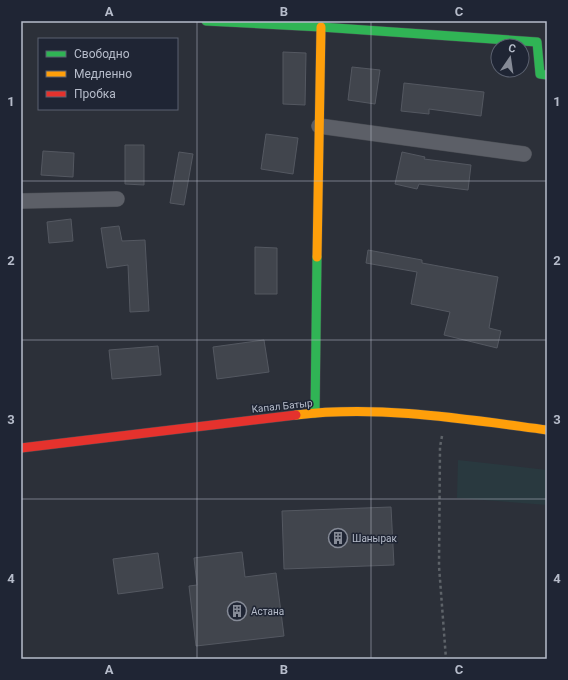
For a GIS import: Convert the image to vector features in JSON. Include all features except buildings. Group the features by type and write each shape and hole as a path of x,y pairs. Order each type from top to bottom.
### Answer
{"street":[{"path":"206,21 537,42 540,74 547,75"},
{"path":"315,413 321,28"},
{"path":"319,126 524,154"},
{"path":"21,201 117,199"},
{"name":"Капал Батыр","path":"21,448 315,413 365,411 447,418 547,430"}],"path":[{"path":"446,659 439,558 440,447 447,418"}],"shaded area":[{"path":"458,460 547,470 547,505 457,498"}],"traffic: fast":[{"path":"206,21 321,27 537,42 540,74 547,75"},
{"path":"315,413 317,257"}],"traffic: slow":[{"path":"317,257 321,27"},
{"path":"296,415 327,412 390,412 453,418 547,430"}],"traffic: jam":[{"path":"21,448 296,415"}],"place":[{"name":"Шанырак","path":"338,538"},
{"name":"Астана","path":"237,611"}]}
